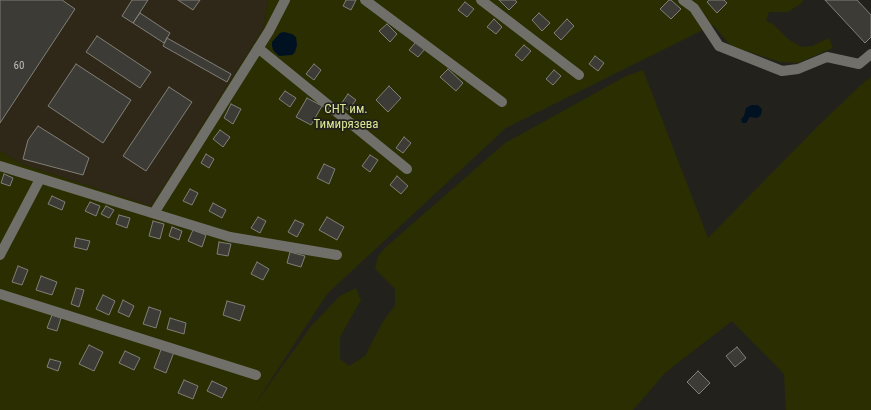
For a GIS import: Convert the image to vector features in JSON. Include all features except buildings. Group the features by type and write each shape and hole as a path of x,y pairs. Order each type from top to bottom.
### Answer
{"street":[{"path":"154,213 269,31 285,0"},
{"path":"365,0 502,102"},
{"path":"480,0 579,75"},
{"path":"683,0 694,8 719,46 782,71 798,69 827,57 858,64 871,54"},
{"path":"258,48 407,169"},
{"path":"0,166 230,237 337,255"},
{"path":"0,255 40,179"},
{"path":"0,294 256,375"}],"shaded area":[{"path":"0,0 268,0 263,29 151,206 22,164 0,151"}],"green space":[{"name":"СНТ им. Тимирязева","path":"268,0 802,0 803,2 788,12 769,12 766,21 773,24 788,39 801,47 812,46 829,38 833,48 798,63 780,62 731,46 713,25 506,128 327,294 253,407 312,325 340,296 356,288 361,300 340,337 340,359 349,366 365,356 382,323 395,305 395,289 375,269 378,256 387,246 505,143 626,76 643,70 708,238 818,126 871,77 871,410 786,410 784,374 732,321 666,372 633,410 0,410 0,151 22,164 151,206 263,29"}],"water":[{"path":"284,32 292,34 296,37 297,45 295,52 292,55 279,56 273,50 272,42 280,33"},
{"path":"751,105 758,105 762,109 761,115 757,118 750,117 746,123 742,123 741,119 744,116 746,108"}]}
